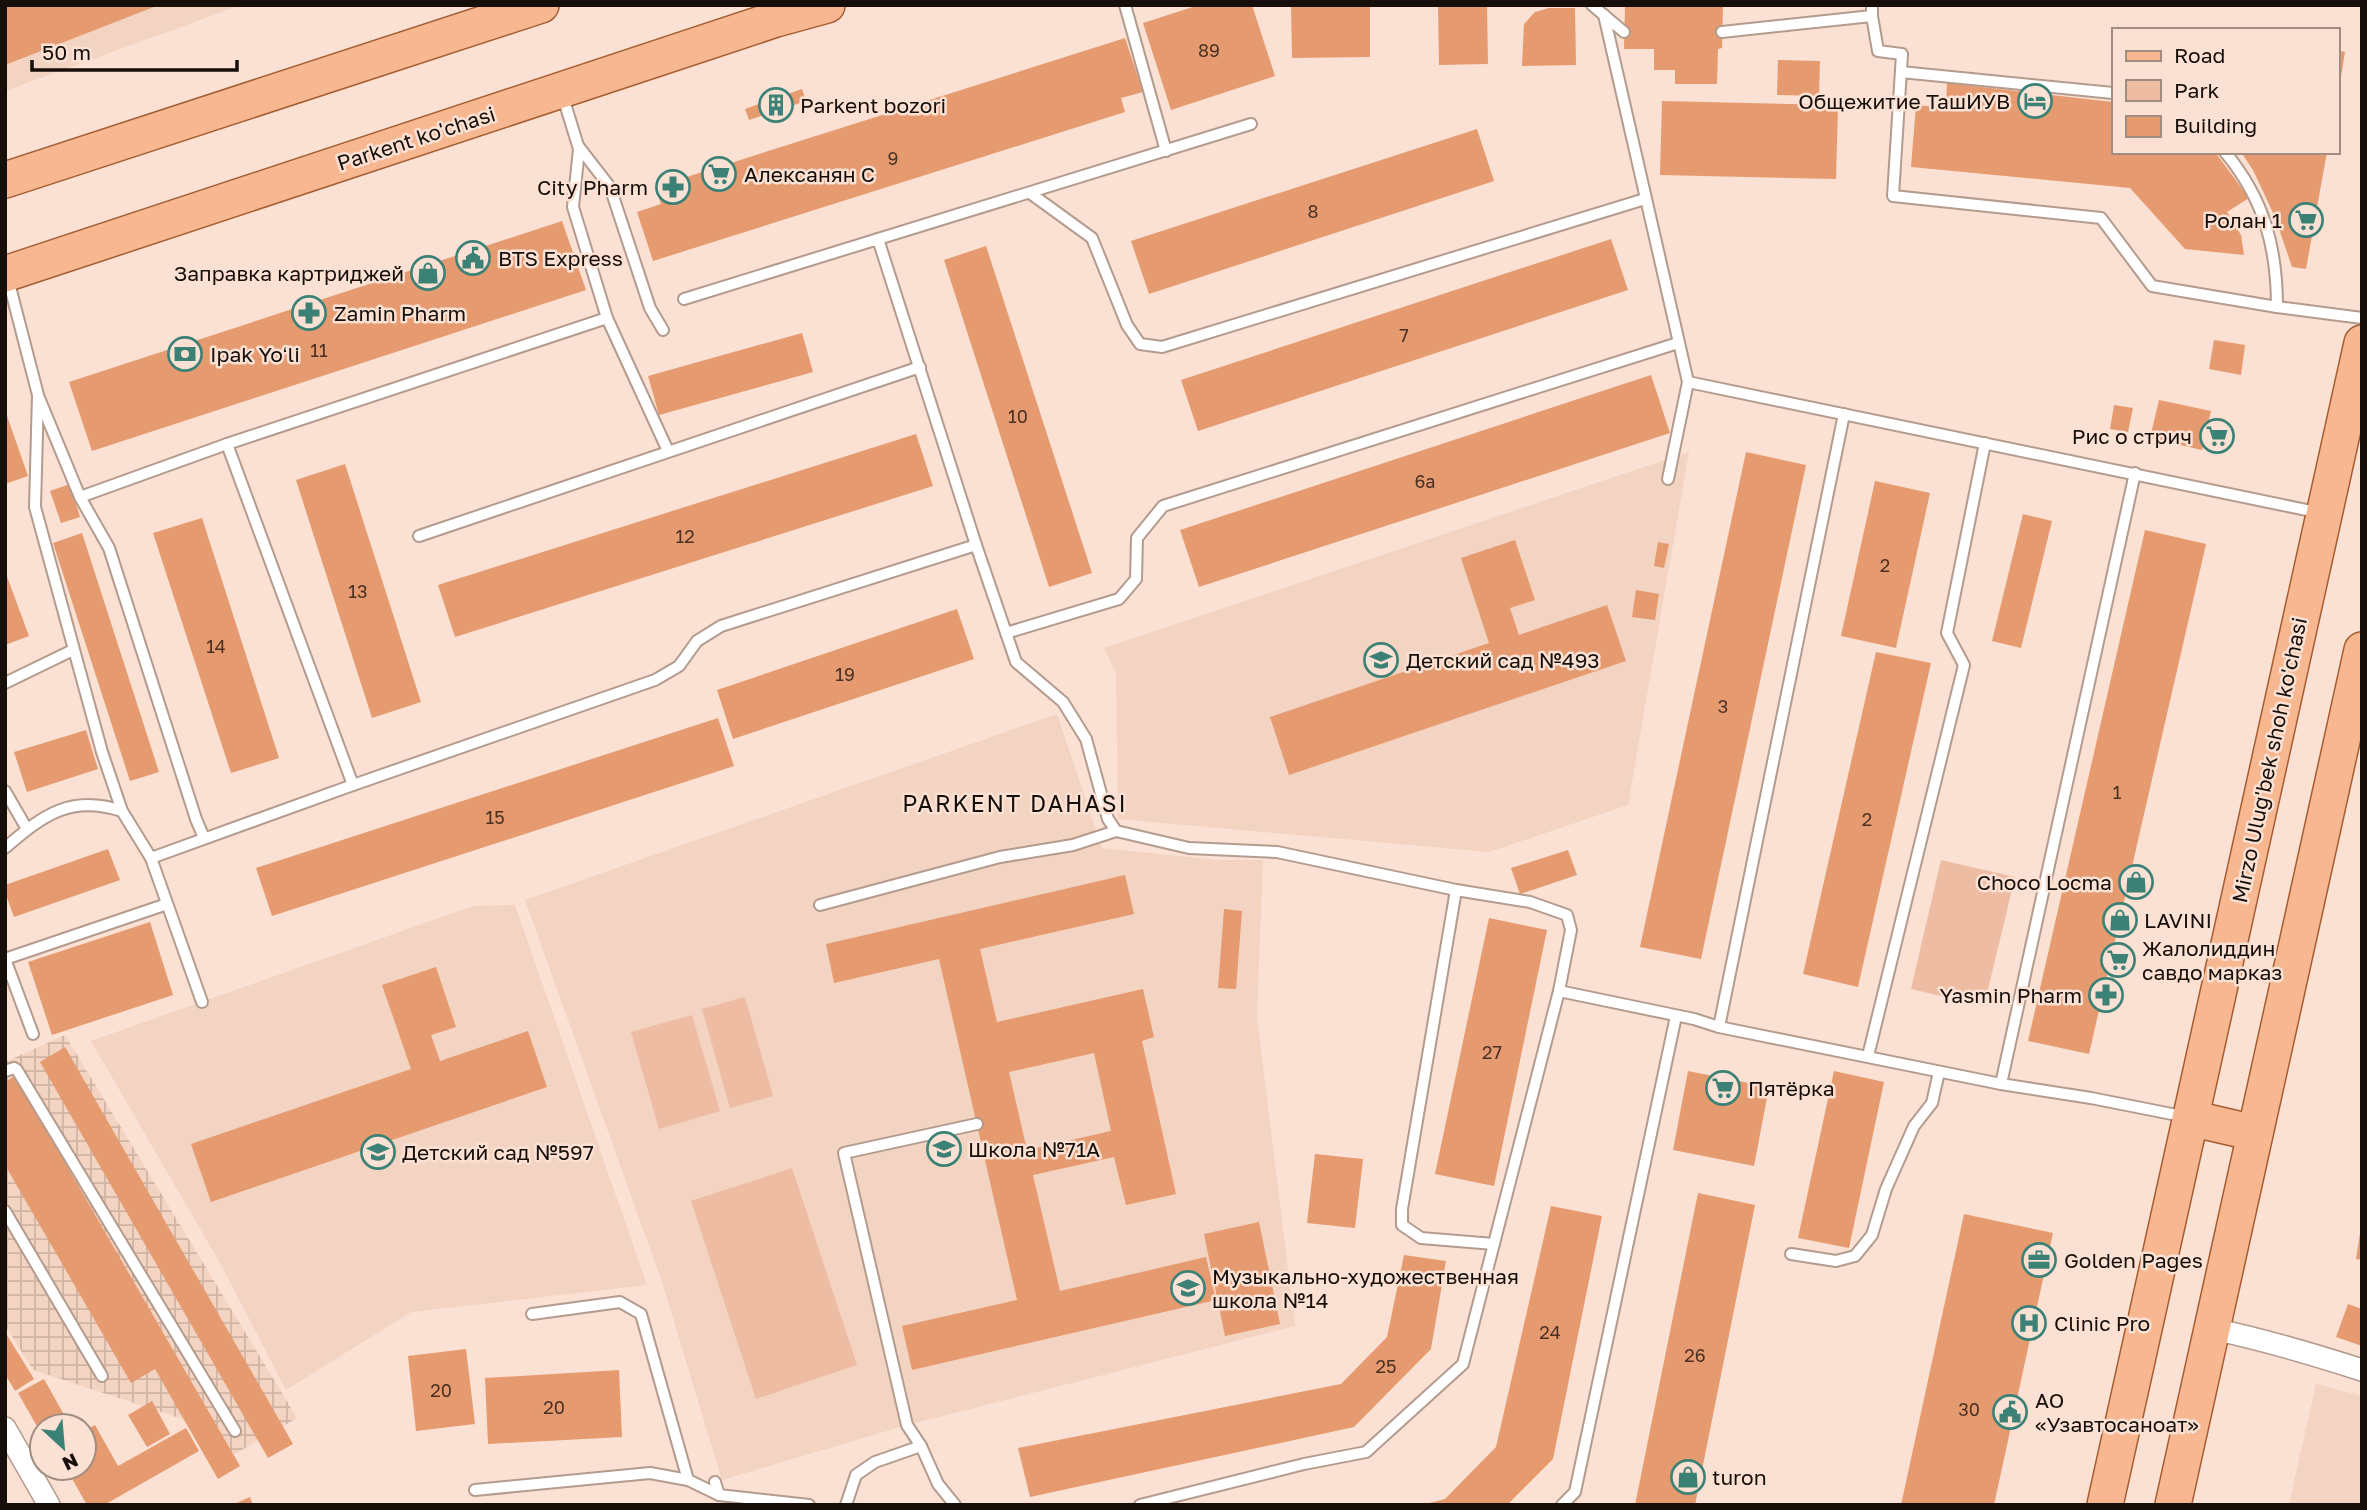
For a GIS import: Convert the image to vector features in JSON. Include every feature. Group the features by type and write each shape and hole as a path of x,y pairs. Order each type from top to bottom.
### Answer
{"main road":[{"path":"5,180 541,5"},
{"name":"Parkent ko'chasi","path":"6,274 776,19 827,5"},
{"name":"Mirzo Ulug'bek shoh ko'chasi","path":"2105,1505 2362,343"},
{"path":"2173,1505 2362,649"},
{"path":"2190,1118 2255,1133"}],"street":[{"path":"2212,1329 2292,1348 2362,1370"},
{"path":"5,1428 49,1505"}],"lane":[{"path":"1125,5 1166,151"},
{"path":"1592,5 1624,32"},
{"path":"1722,32 1872,11 1878,51 1902,54 1893,196 2101,218 2152,286 2362,318"},
{"path":"1604,15 1688,382 1668,479"},
{"path":"1901,72 2112,93"},
{"path":"560,90 579,147 610,187 650,309 663,330"},
{"path":"684,299 1251,124"},
{"path":"579,147 573,207 607,318 668,451"},
{"path":"2227,154 2243,173 2259,203 2273,246 2277,307"},
{"path":"1030,192 1092,238 1127,325 1140,344 1162,348 1645,199"},
{"path":"878,239 1016,662 1063,702 1086,739 1108,819 1116,831"},
{"path":"6,274 38,396 80,497 109,548 204,838"},
{"path":"80,497 227,444 607,318"},
{"path":"1006,633 1119,599 1136,579 1137,538 1163,506 1678,343"},
{"path":"419,536 920,367"},
{"path":"1688,382 2324,514"},
{"path":"38,396 35,506 102,752 122,811 151,858 202,1002"},
{"path":"1719,1027 1844,414"},
{"path":"1868,1056 1964,665 1947,633 1984,443"},
{"path":"227,444 353,785"},
{"path":"2001,1084 2136,473"},
{"path":"151,858 655,680 679,666 697,641 721,626 976,545"},
{"path":"5,684 74,650"},
{"path":"5,790 27,829"},
{"path":"5,848 40,819 59,810 83,803 106,805 122,811"},
{"path":"820,905 1000,857 1073,845 1116,831 1189,848 1277,852 1457,890 1530,902 1567,915 1571,930 1559,991 1463,1364 1366,1452 1304,1464 1140,1505"},
{"path":"1457,890 1402,1209 1402,1225 1421,1238 1494,1244"},
{"path":"33,1034 5,959 167,904"},
{"path":"1559,991 1939,1072 2190,1118"},
{"path":"1562,1505 1575,1492 1676,1016"},
{"path":"5,1071 14,1068 17,1070 235,1431"},
{"path":"1791,1254 1836,1261 1855,1256 1872,1235 1886,1189 1913,1126 1932,1103 1939,1072"},
{"path":"955,1505 938,1484 907,1425 844,1153 977,1124"},
{"path":"5,1212 102,1376"},
{"path":"533,1314 620,1302 641,1314 688,1480"},
{"path":"846,1505 856,1475 875,1462 920,1446"},
{"path":"475,1490 650,1473 688,1480 719,1495 809,1505"},
{"path":"715,1482 719,1495"}],"shaded area":[{"path":"5,5 241,5 5,91"},
{"name":"Детский сад №493","path":"1689,452 1628,805 1489,852 1118,819 1116,673 1104,648"},
{"name":"Школа №71А","path":"1057,714 1102,848 1217,860 1263,860 1257,1017 1295,1326 907,1425 722,1480 662,1282 525,900"},
{"name":"Детский сад №597","path":"515,905 647,1285 411,1312 286,1390 220,1263 91,1041 473,906"},
{"path":"65,1035 297,1418 228,1458 210,1428 33,1370 5,1325 5,1062"},
{"path":"2316,1384 2362,1396 2362,1505 2289,1505"}],"green space":[{"path":"1941,860 2015,877 1984,1006 1911,989"},
{"path":"745,997 773,1096 730,1108 702,1009"},
{"path":"692,1015 720,1111 659,1129 631,1032"},
{"path":"792,1168 857,1365 756,1399 691,1201"}],"building":[{"path":"5,5 159,5 5,65"},
{"path":"1199,5 1252,5 1275,76 1171,110 1143,23"},
{"path":"1291,5 1370,5 1370,57 1292,58"},
{"path":"1438,5 1487,5 1488,64 1439,65"},
{"path":"1625,6 1723,7 1722,48 1718,49 1717,84 1675,84 1675,70 1654,70 1654,49 1624,49"},
{"path":"1549,8 1575,8 1576,65 1522,66 1524,24 1535,12"},
{"path":"1125,38 1143,92 1121,98 1125,112 653,261 637,212 661,204 655,187"},
{"path":"2339,50 2345,52 2339,89"},
{"path":"1778,60 1820,61 1819,96 1777,95"},
{"path":"1947,83 2112,102 2112,154 2216,154 2249,198 2227,212 2241,235 2244,255 2185,249 2130,188 1911,167 1916,105 1946,108"},
{"name":"Parkent bozori","path":"802,89 806,101 749,120 745,109"},
{"path":"1662,101 1838,105 1836,179 1660,175"},
{"path":"1477,129 1494,181 1149,294 1131,241"},
{"path":"2242,154 2327,154 2306,269 2292,267 2275,217 2253,170"},
{"path":"562,221 586,290 92,451 69,382"},
{"path":"1611,239 1628,290 1198,431 1181,380"},
{"path":"986,246 1092,573 1049,587 944,260"},
{"path":"802,333 813,372 659,415 648,376"},
{"path":"2214,340 2245,345 2241,375 2209,369"},
{"path":"1651,375 1670,433 1199,587 1180,530"},
{"path":"2159,400 2211,411 2202,450 2150,438"},
{"path":"2114,405 2133,408 2128,432 2110,429"},
{"path":"5,410 28,476 5,484"},
{"path":"916,434 933,486 455,637 438,585"},
{"path":"1746,452 1806,465 1701,959 1640,947"},
{"path":"345,464 421,702 372,718 296,480"},
{"path":"1875,481 1930,493 1896,648 1841,636"},
{"path":"70,484 80,517 61,523 50,491"},
{"path":"2023,514 2052,521 2021,648 1992,641"},
{"path":"202,518 279,758 231,773 153,533"},
{"path":"2145,530 2206,544 2089,1054 2028,1041"},
{"path":"82,533 159,772 130,781 53,543"},
{"path":"1515,540 1535,600 1510,608 1519,635 1607,605 1626,661 1289,775 1270,717 1489,643 1461,558"},
{"path":"1658,542 1669,544 1664,568 1654,566"},
{"path":"5,571 29,636 5,645"},
{"path":"1636,590 1659,594 1655,620 1632,617"},
{"path":"957,609 974,659 733,739 717,690"},
{"path":"1876,652 1931,663 1858,987 1803,974"},
{"path":"718,718 734,766 272,916 256,868"},
{"path":"86,730 98,769 27,792 14,752"},
{"path":"108,849 120,880 14,917 5,885"},
{"path":"1568,850 1577,875 1520,894 1511,868"},
{"path":"1125,875 1134,914 980,949 997,1022 1143,989 1154,1037 1142,1041 1176,1194 1126,1205 1114,1157 1033,1175 1060,1291 1206,1257 1216,1300 912,1370 902,1326 1017,1300 939,959 834,983 826,944","holes":["1094,1053 1111,1131 1027,1150 1009,1072"]},
{"path":"1224,909 1242,911 1236,989 1218,988"},
{"path":"1489,918 1547,930 1494,1186 1435,1174"},
{"path":"150,922 173,995 52,1035 28,962"},
{"path":"436,967 456,1027 431,1035 440,1061 528,1031 547,1087 211,1202 191,1144 411,1069 382,985"},
{"path":"65,1047 293,1444 268,1458 40,1062"},
{"path":"1688,1071 1769,1087 1754,1166 1673,1150"},
{"path":"1834,1071 1884,1082 1849,1248 1798,1238"},
{"path":"15,1076 240,1466 218,1479 155,1369 131,1383 5,1165 5,1082"},
{"path":"1315,1154 1363,1159 1355,1228 1307,1223"},
{"path":"1698,1193 1755,1205 1695,1505 1635,1505"},
{"path":"1551,1206 1602,1216 1553,1459 1507,1505 1422,1505 1445,1499 1496,1447"},
{"path":"1964,1214 2053,1233 1994,1505 1901,1505"},
{"path":"1259,1222 1280,1324 1225,1336 1204,1234"},
{"path":"2362,1233 2362,1260 2356,1259"},
{"path":"1404,1255 1446,1261 1431,1349 1354,1427 1030,1497 1018,1448 1341,1384 1387,1337"},
{"path":"2348,1304 2362,1309 2362,1346 2336,1337"},
{"path":"5,1332 34,1379 15,1391 5,1374"},
{"path":"466,1349 475,1424 416,1431 408,1356"},
{"path":"619,1370 622,1437 488,1444 485,1378"},
{"path":"44,1379 63,1412 29,1412 18,1393"},
{"path":"152,1401 170,1434 147,1447 128,1415"},
{"path":"186,1428 199,1451 104,1505 87,1505 74,1482 98,1482 98,1430 118,1466"},
{"path":"250,1497 253,1505 232,1505"}],"place":[{"name":"Общежитие ТашИУВ","path":"2035,101"},
{"name":"Parkent bozori","path":"776,105"},
{"name":"Алексанян С","path":"719,174"},
{"name":"City Pharm","path":"673,187"},
{"name":"Ролан 1","path":"2306,220"},
{"name":"BTS Express","path":"473,258"},
{"name":"Заправка картриджей","path":"428,273"},
{"name":"Zamin Pharm","path":"309,313"},
{"name":"Ipak Yoʻli","path":"185,354"},
{"name":"Рис о стрич","path":"2217,436"},
{"name":"Детский сад №493","path":"1381,660"},
{"name":"Choco Locma","path":"2136,882"},
{"name":"LAVINI","path":"2120,920"},
{"name":"Жалолиддин савдо марказ","path":"2118,960"},
{"name":"Yasmin Pharm","path":"2106,995"},
{"name":"Пятёрка","path":"1723,1088"},
{"name":"Школа №71А","path":"944,1149"},
{"name":"Детский сад №597","path":"378,1152"},
{"name":"Golden Pages","path":"2039,1260"},
{"name":"Музыкально-художественная школа №14","path":"1188,1288"},
{"name":"Clinic Pro","path":"2029,1323"},
{"name":"АО «Узавтосаноат»","path":"2010,1412"},
{"name":"turon","path":"1688,1477"}],"district":[{"name":"PARKENT DAHASI","path":"1015,803"}]}
